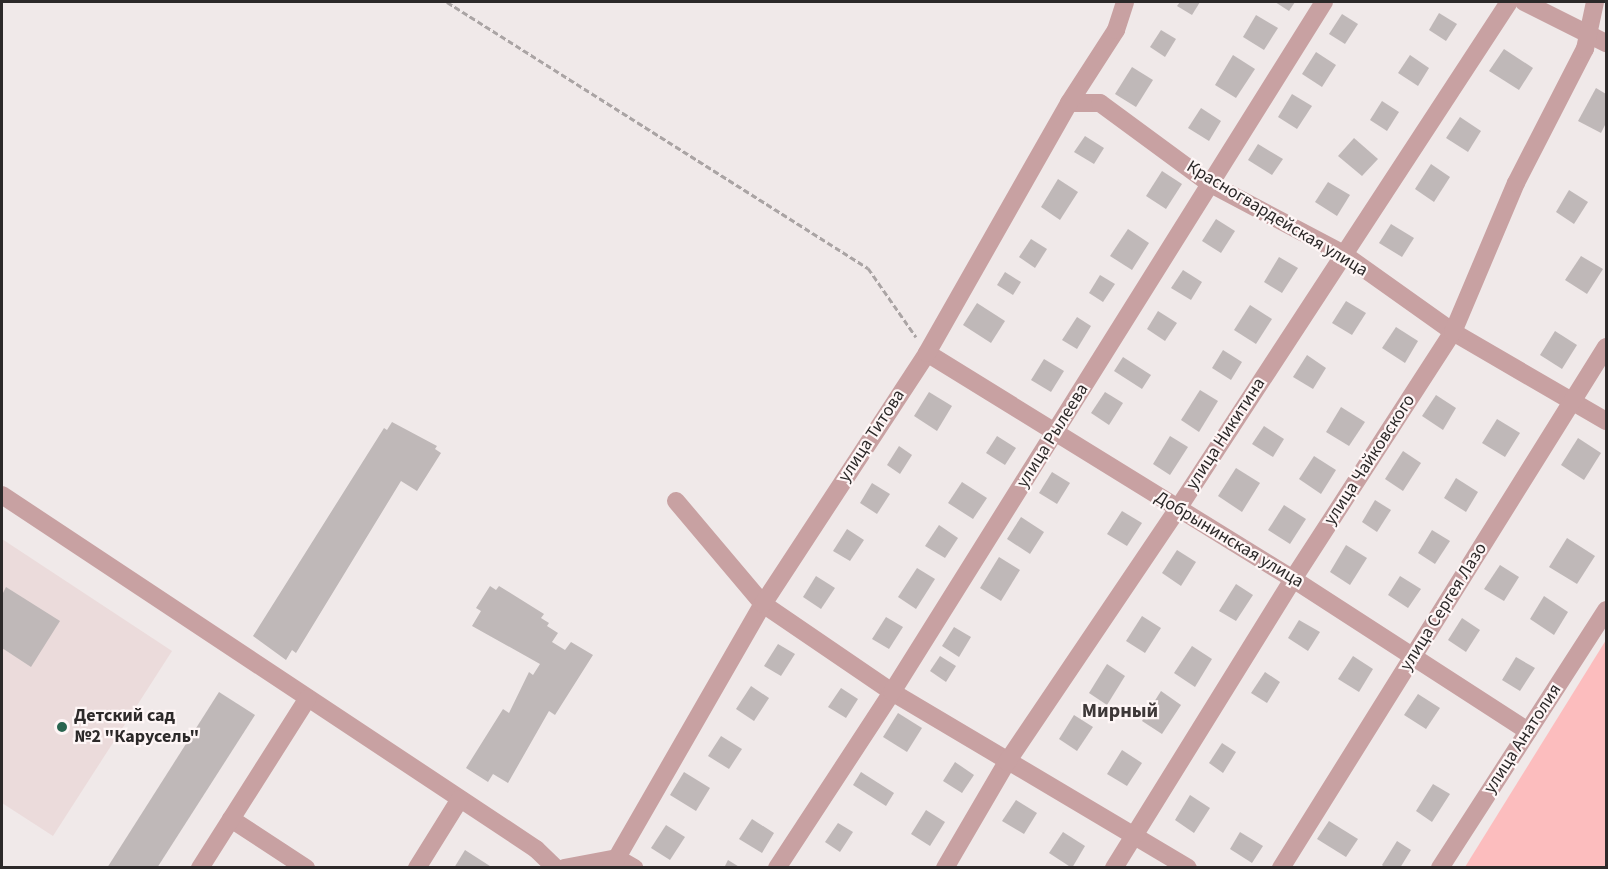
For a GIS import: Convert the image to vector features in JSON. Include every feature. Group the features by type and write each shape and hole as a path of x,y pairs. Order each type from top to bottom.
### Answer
{"street":[{"name":"улица Титова","path":"614,863 763,604 927,353 1069,103 1116,30 1125,2"},
{"name":"улица Рылеева","path":"777,867 892,692 1324,2"},
{"name":"улица Никитина","path":"945,867 1007,762 1177,510 1342,253 1509,2"},
{"name":"улица Чайковского","path":"1114,867 1293,579 1453,332 1516,183 1585,49 1596,2"},
{"path":"1532,3 1606,43"},
{"name":"Красногвардейская улица","path":"1069,103 1100,103 1209,183 1342,253 1453,332 1606,421"},
{"name":"улица Сергея Лазо","path":"1281,867 1574,403 1606,347"},
{"name":"Добрынинская улица","path":"927,353 1177,510 1293,579 1528,731"},
{"path":"2,495 536,849 556,867"},
{"path":"676,501 763,604 892,692 1188,867"},
{"name":"улица Анатолия","path":"1440,867 1606,610"},
{"path":"205,866 231,819 308,698"},
{"path":"417,867 460,799"},
{"path":"231,819 306,867"},
{"path":"564,867 614,863 634,867"}],"path":[{"path":"447,2 868,268 927,353"}],"shaded area":[{"name":"Детский сад №2 \"Карусель\"","path":"2,539 172,651 53,836 2,803"},
{"path":"1606,640 1606,867 1465,867"}],"building":[{"path":"1180,2 1200,2 1192,15 1177,6"},
{"path":"1275,2 1295,2 1289,11"},
{"path":"1439,13 1457,24 1446,41 1429,30"},
{"path":"1342,14 1358,24 1345,44 1329,34"},
{"path":"1256,15 1278,28 1264,50 1243,37"},
{"path":"1161,30 1176,39 1165,57 1150,47"},
{"path":"1504,49 1533,68 1519,90 1489,71"},
{"path":"1316,52 1336,65 1322,87 1302,74"},
{"path":"1233,55 1255,69 1236,98 1215,85"},
{"path":"1410,55 1429,68 1418,86 1398,73"},
{"path":"1132,67 1153,80 1136,107 1115,94"},
{"path":"1596,88 1606,94 1606,123 1601,133 1578,121"},
{"path":"1292,94 1312,106 1297,129 1278,117"},
{"path":"1382,101 1399,112 1387,131 1370,120"},
{"path":"1201,108 1221,121 1209,141 1188,128"},
{"path":"1460,117 1481,131 1468,152 1446,138"},
{"path":"1085,136 1104,148 1094,164 1074,152"},
{"path":"1354,138 1378,159 1362,176 1338,156"},
{"path":"1258,144 1283,159 1272,175 1248,160"},
{"path":"1431,164 1450,177 1434,202 1415,189"},
{"path":"1162,171 1182,184 1166,209 1146,196"},
{"path":"1058,179 1078,192 1060,220 1041,207"},
{"path":"1328,182 1350,195 1337,216 1315,202"},
{"path":"1569,190 1588,202 1574,224 1556,212"},
{"path":"1216,219 1235,231 1221,253 1202,241"},
{"path":"1391,224 1414,238 1402,257 1379,243"},
{"path":"1128,229 1149,243 1132,270 1110,256"},
{"path":"1031,239 1047,249 1035,268 1019,257"},
{"path":"1581,256 1603,269 1587,294 1565,280"},
{"path":"1279,257 1298,268 1282,293 1264,282"},
{"path":"1183,270 1202,282 1191,300 1171,288"},
{"path":"1005,272 1021,282 1013,295 997,285"},
{"path":"1100,275 1115,284 1103,302 1089,293"},
{"path":"1346,301 1366,313 1352,335 1332,323"},
{"path":"977,303 1005,321 991,343 963,325"},
{"path":"1250,305 1272,319 1256,344 1234,330"},
{"path":"1158,311 1177,323 1165,341 1147,329"},
{"path":"1077,317 1091,326 1077,349 1062,340"},
{"path":"1396,327 1418,341 1405,363 1382,348"},
{"path":"1555,331 1577,345 1562,369 1540,355"},
{"path":"1223,350 1242,362 1231,380 1212,368"},
{"path":"1307,355 1326,368 1313,389 1293,377"},
{"path":"1123,357 1151,375 1142,389 1114,371"},
{"path":"1044,359 1064,371 1051,392 1031,380"},
{"path":"1200,390 1218,401 1199,432 1181,420"},
{"path":"929,392 952,406 937,431 914,416"},
{"path":"1105,392 1123,403 1109,425 1091,413"},
{"path":"1436,395 1456,408 1443,430 1422,416"},
{"path":"1341,407 1365,422 1349,446 1326,432"},
{"path":"1497,419 1520,433 1505,457 1482,443"},
{"path":"392,422 437,446 435,449 441,453 417,491 401,481 296,653 292,650 286,660 253,636 384,428 387,430"},
{"path":"1264,426 1284,439 1273,457 1252,444"},
{"path":"997,436 1016,448 1005,465 986,453"},
{"path":"1170,436 1188,447 1170,475 1153,464"},
{"path":"1578,438 1601,453 1584,480 1561,465"},
{"path":"899,446 912,455 900,474 887,465"},
{"path":"1403,451 1421,463 1403,491 1385,479"},
{"path":"1314,456 1336,470 1321,494 1299,479"},
{"path":"1236,468 1260,483 1242,512 1218,496"},
{"path":"1052,472 1070,483 1057,504 1039,493"},
{"path":"1456,478 1478,492 1466,512 1444,498"},
{"path":"962,482 987,498 973,519 948,503"},
{"path":"872,483 890,494 877,514 860,503"},
{"path":"1375,500 1391,510 1377,532 1362,522"},
{"path":"1284,505 1306,519 1290,544 1268,530"},
{"path":"1122,511 1142,523 1127,546 1107,534"},
{"path":"1021,517 1044,532 1030,554 1007,539"},
{"path":"939,525 958,538 945,558 925,546"},
{"path":"847,529 864,540 850,561 833,551"},
{"path":"1432,530 1450,541 1435,564 1418,553"},
{"path":"1567,538 1595,556 1577,584 1549,567"},
{"path":"1346,545 1367,558 1350,585 1330,572"},
{"path":"1177,550 1196,562 1181,586 1162,573"},
{"path":"999,557 1020,570 1001,601 980,588"},
{"path":"1500,565 1519,577 1504,601 1484,589"},
{"path":"917,568 935,579 916,609 898,597"},
{"path":"816,576 835,588 821,609 803,597"},
{"path":"1400,576 1421,589 1408,608 1388,595"},
{"path":"1236,584 1253,595 1236,621 1219,611"},
{"path":"490,586 496,590 499,586 544,614 541,618 549,623 547,626 558,633 552,642 565,650 571,642 593,655 555,715 549,711 508,783 493,774 488,782 466,768 503,709 509,713 529,672 533,675 540,664 472,626 481,611 476,608"},
{"path":"6,587 60,621 31,667 2,648 2,595"},
{"path":"1544,596 1568,612 1554,635 1530,619"},
{"path":"1142,616 1161,628 1145,653 1126,641"},
{"path":"886,617 903,627 889,649 872,639"},
{"path":"1462,618 1480,630 1466,652 1448,640"},
{"path":"1299,620 1320,632 1308,651 1288,638"},
{"path":"954,627 971,637 959,657 942,646"},
{"path":"778,644 795,654 781,676 764,666"},
{"path":"1192,646 1212,659 1195,687 1174,673"},
{"path":"940,656 956,666 946,682 930,671"},
{"path":"1353,656 1373,669 1359,692 1338,679"},
{"path":"1516,657 1535,668 1520,691 1502,680"},
{"path":"1107,664 1125,676 1107,705 1089,693"},
{"path":"1265,672 1280,682 1267,703 1251,693"},
{"path":"751,686 769,698 754,721 736,709"},
{"path":"841,688 858,699 846,718 828,707"},
{"path":"1161,691 1181,705 1162,734 1142,721"},
{"path":"219,692 255,715 157,868 107,868"},
{"path":"1418,694 1440,708 1426,729 1404,715"},
{"path":"898,713 922,728 907,752 883,737"},
{"path":"1074,715 1093,727 1077,751 1059,739"},
{"path":"721,736 742,749 729,769 708,756"},
{"path":"1222,743 1236,752 1223,773 1209,763"},
{"path":"1122,750 1142,763 1127,786 1107,774"},
{"path":"955,762 974,775 962,793 943,781"},
{"path":"684,772 710,788 696,811 670,795"},
{"path":"861,772 894,793 886,806 853,785"},
{"path":"1433,784 1450,794 1432,822 1416,811"},
{"path":"1190,795 1210,808 1194,833 1175,820"},
{"path":"1016,800 1037,813 1024,834 1002,821"},
{"path":"926,810 945,822 930,846 911,834"},
{"path":"752,819 774,833 762,853 739,839"},
{"path":"1329,821 1358,839 1346,857 1317,839"},
{"path":"838,823 853,832 840,852 825,842"},
{"path":"666,825 685,837 670,860 651,848"},
{"path":"1063,832 1085,846 1072,868 1049,853"},
{"path":"1240,832 1263,846 1252,863 1230,849"},
{"path":"1397,841 1411,850 1400,868 1385,868 1382,865"},
{"path":"465,850 493,868 454,868"},
{"path":"728,860 741,868 724,868"}],"place":[{"name":"Детский сад №2 \"Карусель\"","path":"62,727"}],"district":[{"name":"Мирный","path":"1120,711"}]}
